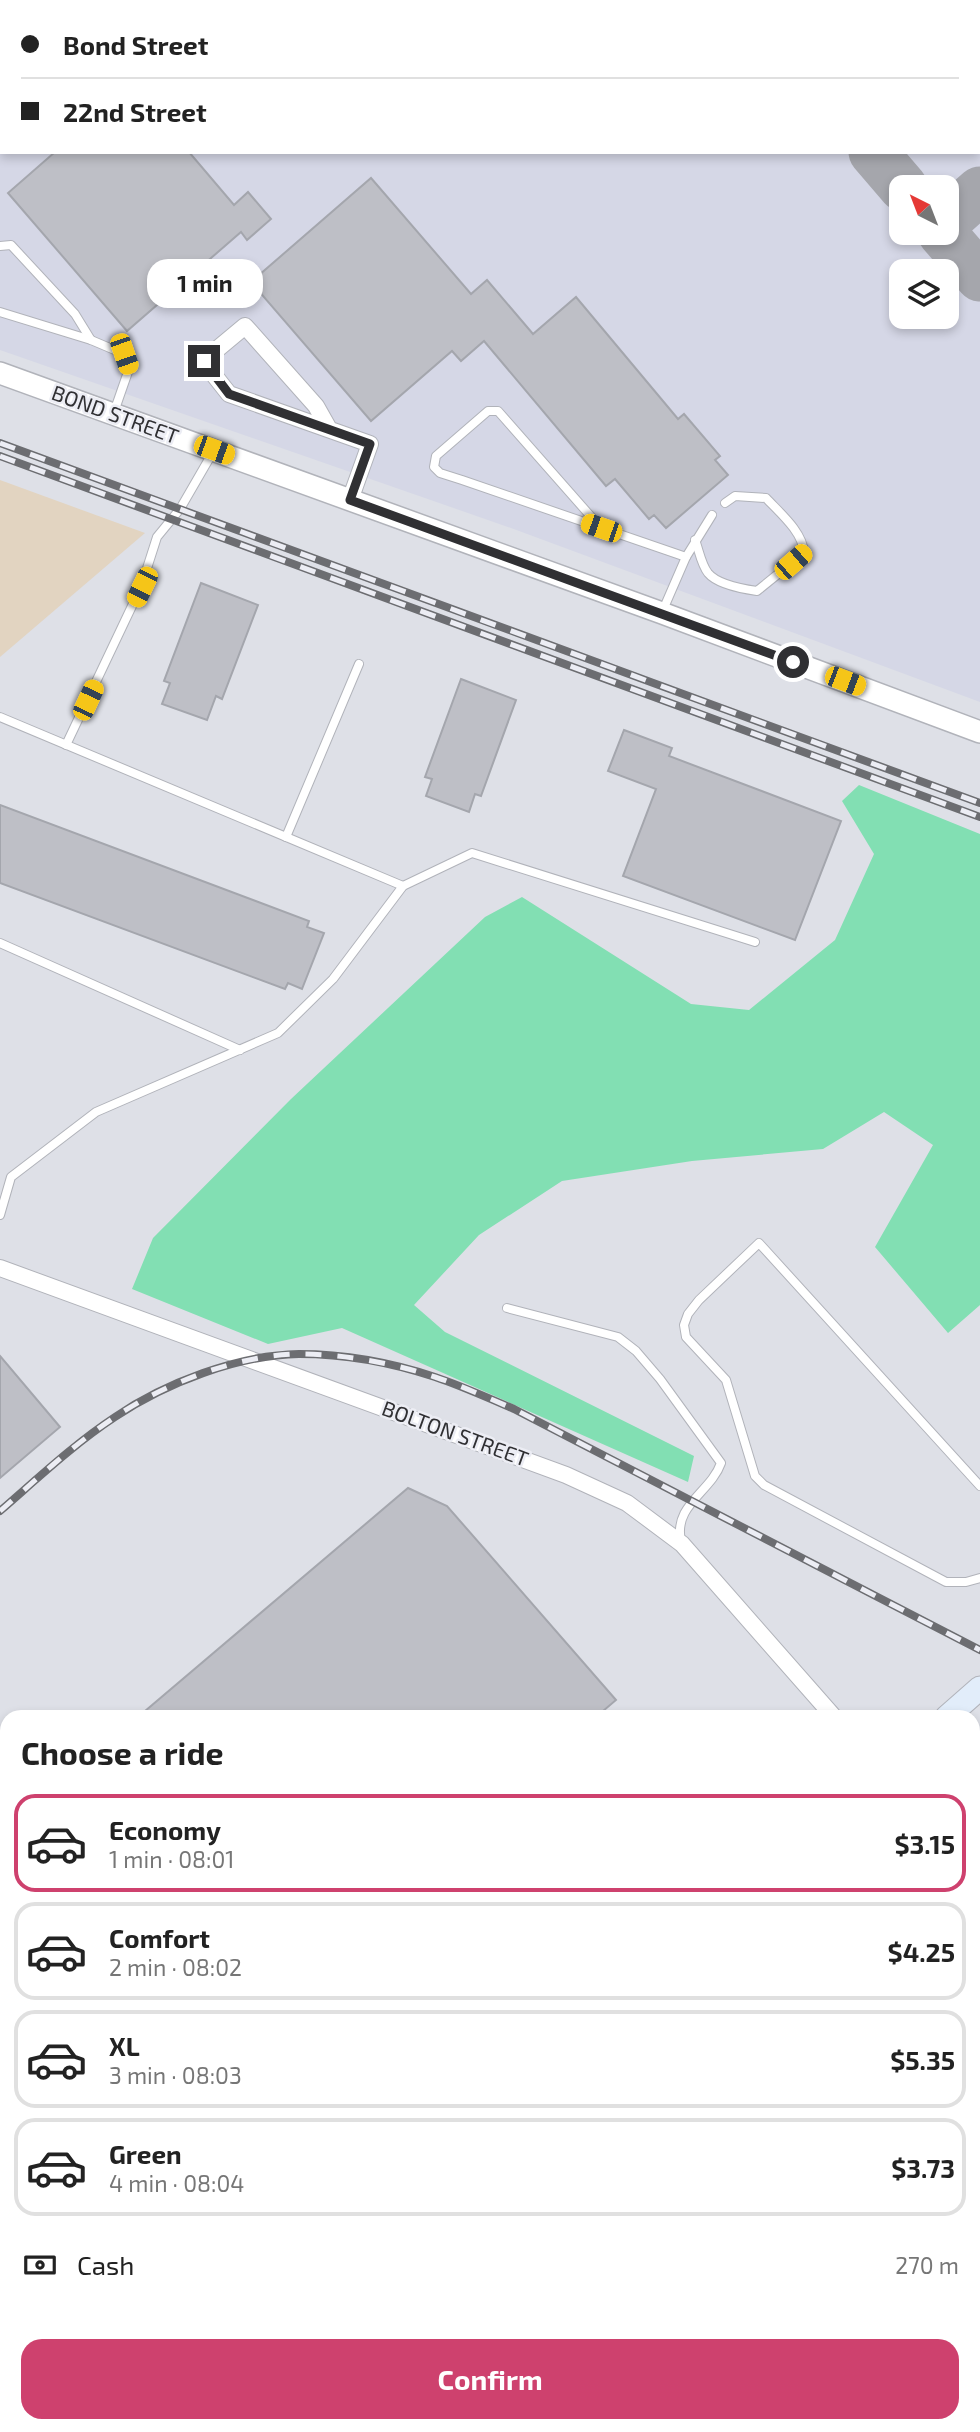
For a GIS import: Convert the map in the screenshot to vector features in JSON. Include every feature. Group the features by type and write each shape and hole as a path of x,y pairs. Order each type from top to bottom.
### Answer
{"main road":[{"path":"955,1710 980,1688"}],"street":[{"path":"329,429 316,406 246,326 204,361 229,394 370,444 350,500"},
{"name":"BOND STREET","path":"0,373 662,613 980,732"},
{"name":"BOLTON STREET","path":"0,1268 566,1475 627,1503 682,1544 828,1710"}],"lane":[{"path":"0,246 11,245 75,314 91,340"},
{"path":"0,312 91,340 124,354 129,369 113,415"},
{"path":"601,528 498,411 488,411 436,456 434,467 440,473 601,528 686,557"},
{"path":"66,745 142,587 157,537 180,509 214,450"},
{"path":"695,540 704,566 712,577 757,591 804,553 804,544 799,535 766,498 735,496 725,503"},
{"path":"662,613 686,557 712,515"},
{"path":"286,837 359,664"},
{"path":"0,717 403,886"},
{"path":"0,1215 10,1177 96,1112 278,1033 333,979 403,886 472,853 755,942"},
{"path":"0,943 240,1050"},
{"path":"980,1486 759,1242 688,1314 684,1325 686,1337 726,1380 755,1476 764,1485 946,1582 966,1582 980,1578"},
{"path":"507,1308 618,1337 636,1351 686,1412 720,1463 717,1475 683,1513 679,1533 682,1544"}],"shaded area":[{"path":"0,154 980,154 980,702 511,528 0,350"},
{"path":"0,480 145,533 0,657"}],"green space":[{"path":"859,785 980,834 980,1305 948,1333 875,1247 933,1145 884,1112 823,1149 692,1161 562,1181 479,1235 414,1305 445,1332 694,1456 688,1482 342,1328 268,1344 132,1289 153,1238 291,1099 485,917 522,897 691,1004 749,1010 835,940 874,854 842,801"}],"building":[{"path":"53,154 191,154 234,205 248,192 271,219 247,240 241,232 127,331 8,193"},
{"path":"371,178 471,294 487,280 533,334 576,297 678,419 684,414 720,456 715,460 728,475 666,528 654,515 649,519 615,479 606,486 484,341 461,361 452,351 371,421 251,282"},
{"path":"201,583 258,605 222,699 216,696 207,720 162,704 170,683 164,681"},
{"path":"461,679 516,700 481,796 475,794 469,812 426,796 432,779 425,777"},
{"path":"624,730 672,748 669,756 841,821 795,940 623,876 656,789 608,771"},
{"path":"0,805 309,921 307,927 324,933 302,989 288,983 285,989 0,883"},
{"path":"0,1356 60,1427 0,1478"},
{"path":"408,1488 447,1506 616,1700 604,1710 146,1710"}],"taxiway":[{"path":"875,154 893,175"},
{"path":"959,209 980,191"},
{"path":"952,245 980,277"}],"railway":[{"path":"0,443 980,803"},
{"path":"0,456 980,817"},
{"path":"0,1511 100,1427 179,1382 252,1359 299,1354 351,1358 435,1377 514,1409 980,1650"}],"route":[{"path":"204,361 229,394 370,444 350,500 793,662"}]}
